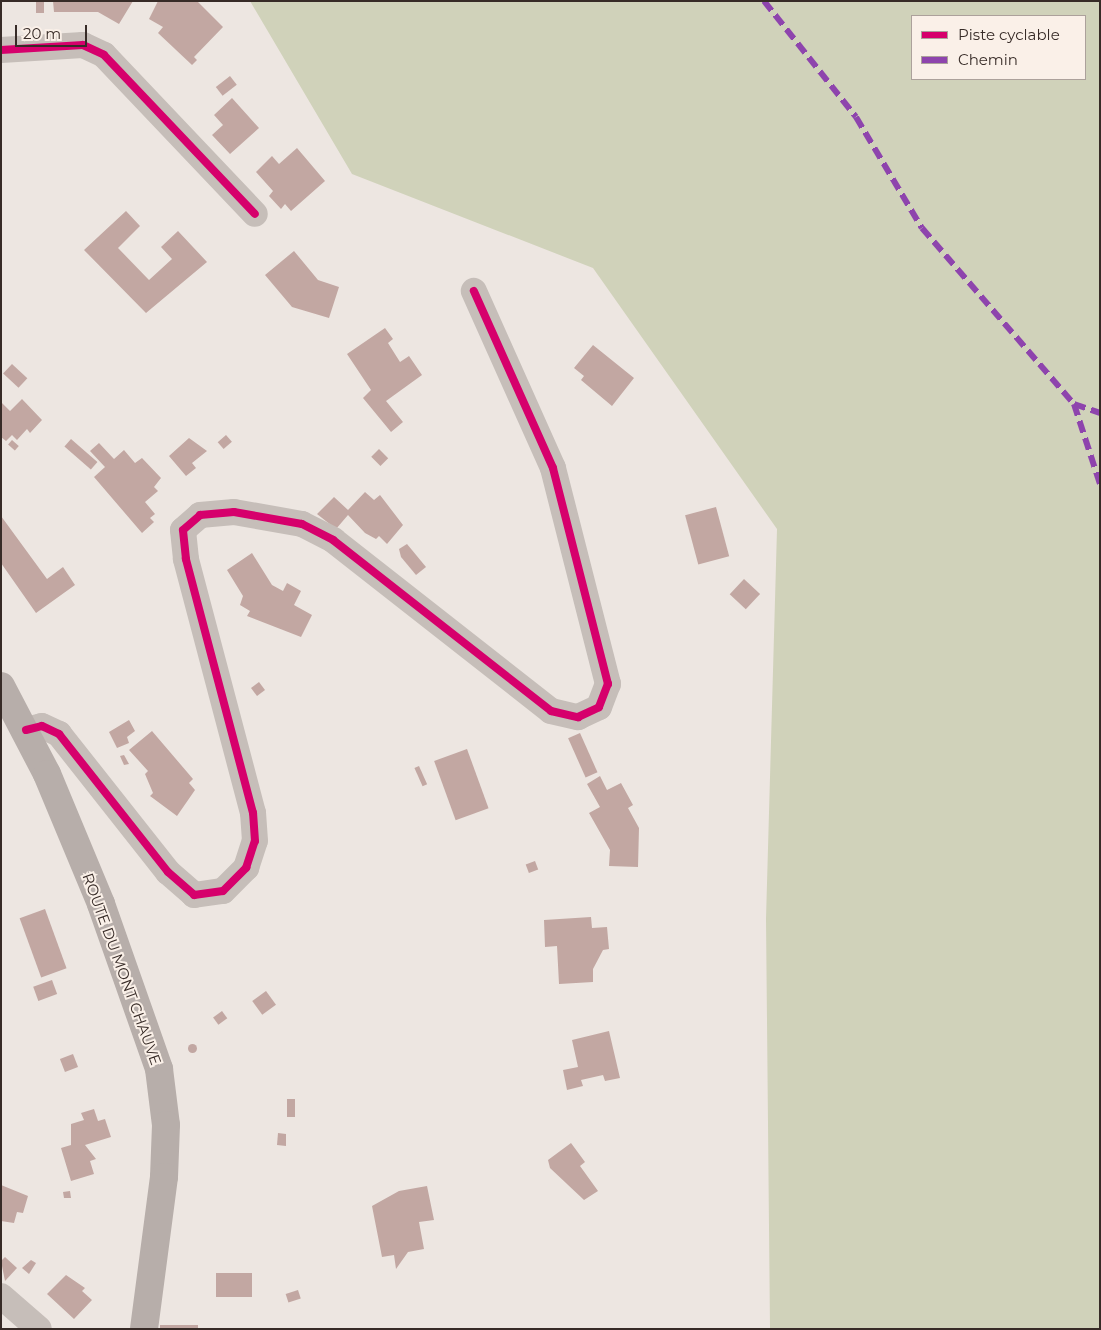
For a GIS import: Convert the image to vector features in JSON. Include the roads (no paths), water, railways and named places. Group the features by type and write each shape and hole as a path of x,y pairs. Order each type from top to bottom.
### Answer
{"street":[{"path":"1,50 83,45 104,56 255,214"},
{"path":"26,730 42,726 59,734 168,872 194,895 223,891 246,868 254,841 253,813 191,578 183,530 200,515 234,512 302,524 333,540 551,711 578,717 599,707 608,684 554,468 474,291"},
{"name":"ROUTE DU MONT CHAUVE","path":"1,686 26,730 101,904 159,1069 166,1125 164,1178 144,1329"},
{"path":"1,1296 39,1329"}]}
